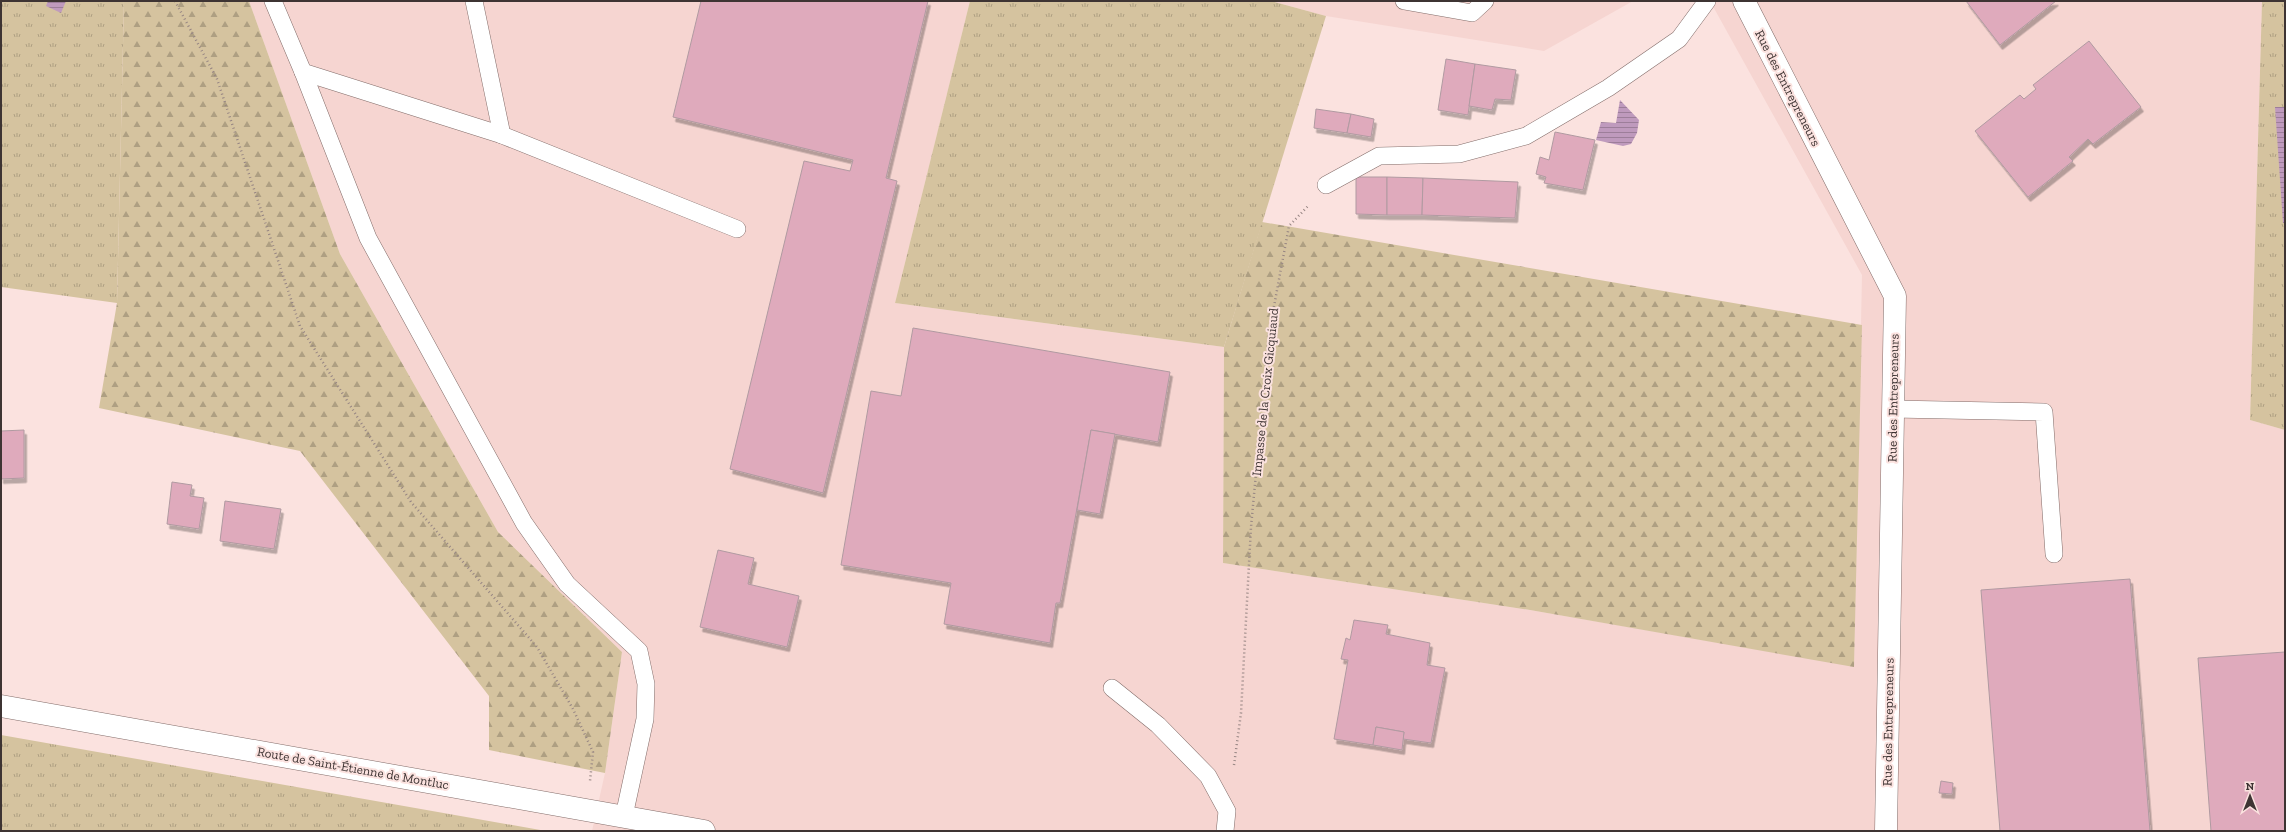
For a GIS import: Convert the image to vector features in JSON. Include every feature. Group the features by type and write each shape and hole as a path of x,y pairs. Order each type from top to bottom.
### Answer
{"street":[{"name":"Rue des Entrepreneurs","path":"1744,1 1895,296 1886,831"},
{"name":"Route de Saint-Étienne de Montluc","path":"1,706 704,831"}],"lane":[{"path":"273,1 303,72 368,238 524,523 567,584 638,651 646,684 645,719 624,816"},
{"path":"474,1 502,135"},
{"path":"1404,1 1472,13 1485,1"},
{"path":"1326,186 1379,156 1459,154 1526,136 1608,88 1679,39 1707,1"},
{"path":"303,72 502,135 738,229"},
{"path":"1893,409 2044,412 2054,554"},
{"path":"1112,688 1158,725 1208,776 1227,811 1225,831"}],"path":[{"path":"175,1 217,79 300,326 411,502 537,647 574,709 593,752 587,809"},
{"name":"Impasse de la Croix Gicquiaud","path":"1234,766 1242,713 1251,527 1269,333 1289,226 1326,186"}],"shaded area":[{"path":"48,1 66,1 61,13 46,6"},
{"path":"249,1 970,1 895,303 1224,347 1223,563 1530,610 1854,666 1862,275 1710,1 2262,1 2250,420 2285,430 2285,831 592,831 605,773 622,652 498,532 340,254"},
{"path":"1271,1 1633,1 1544,51 1326,16"},
{"path":"1620,100 1639,120 1637,133 1631,144 1623,146 1596,140 1601,122 1616,123"},
{"path":"2275,107 2285,107 2285,223 2283,223"}],"green space":[{"path":"1,1 124,1 117,303 1,287"},
{"path":"124,1 249,1 340,254 498,532 622,652 605,773 489,750 489,696 300,451 99,408 117,303"},
{"path":"970,1 1271,1 1326,16 1224,347 895,303"},
{"path":"2262,1 2285,1 2285,430 2250,420"},
{"path":"1262,222 1862,325 1854,667 1530,610 1223,563 1224,347"},
{"path":"1,735 546,831 1,831"}],"building":[{"path":"701,1 928,1 886,178 897,181 823,493 730,469 804,161 850,171 853,160 673,117"},
{"path":"1966,1 2056,1 2000,45"},
{"path":"2089,41 2141,107 2093,144 2088,139 2069,157 2073,161 2028,197 1975,131 2020,95 2024,99 2036,89 2033,85"},
{"path":"1446,59 1475,64 1468,115 1438,110"},
{"path":"1475,64 1516,70 1511,100 1495,99 1492,110 1469,106"},
{"path":"1316,109 1351,114 1347,133 1314,128"},
{"path":"1351,114 1374,119 1371,137 1347,133"},
{"path":"1555,132 1595,140 1583,190 1544,183 1546,177 1536,174 1540,157 1549,160"},
{"path":"1356,177 1387,177 1387,215 1356,214"},
{"path":"1387,177 1423,178 1422,215 1387,215"},
{"path":"1423,178 1518,182 1515,218 1422,215"},
{"path":"913,328 1170,372 1158,442 1091,430 1060,603 1056,603 1050,643 944,624 951,583 841,565 871,391 901,396"},
{"path":"24,430 24,478 1,479 1,431"},
{"path":"1091,430 1115,434 1100,514 1077,510"},
{"path":"172,482 192,485 190,496 204,498 199,529 167,524"},
{"path":"225,501 281,509 274,549 220,541"},
{"path":"718,550 754,558 748,584 799,596 787,647 700,627"},
{"path":"2130,579 2150,831 2000,831 1981,590"},
{"path":"1354,620 1388,625 1386,634 1430,643 1427,665 1445,668 1431,743 1403,739 1404,732 1376,727 1373,745 1334,739 1348,660 1341,659 1346,638 1350,640"},
{"path":"2285,652 2285,831 2211,831 2198,658"},
{"path":"1376,727 1404,732 1402,750 1373,745"},
{"path":"1941,781 1953,783 1952,794 1939,793"}]}
